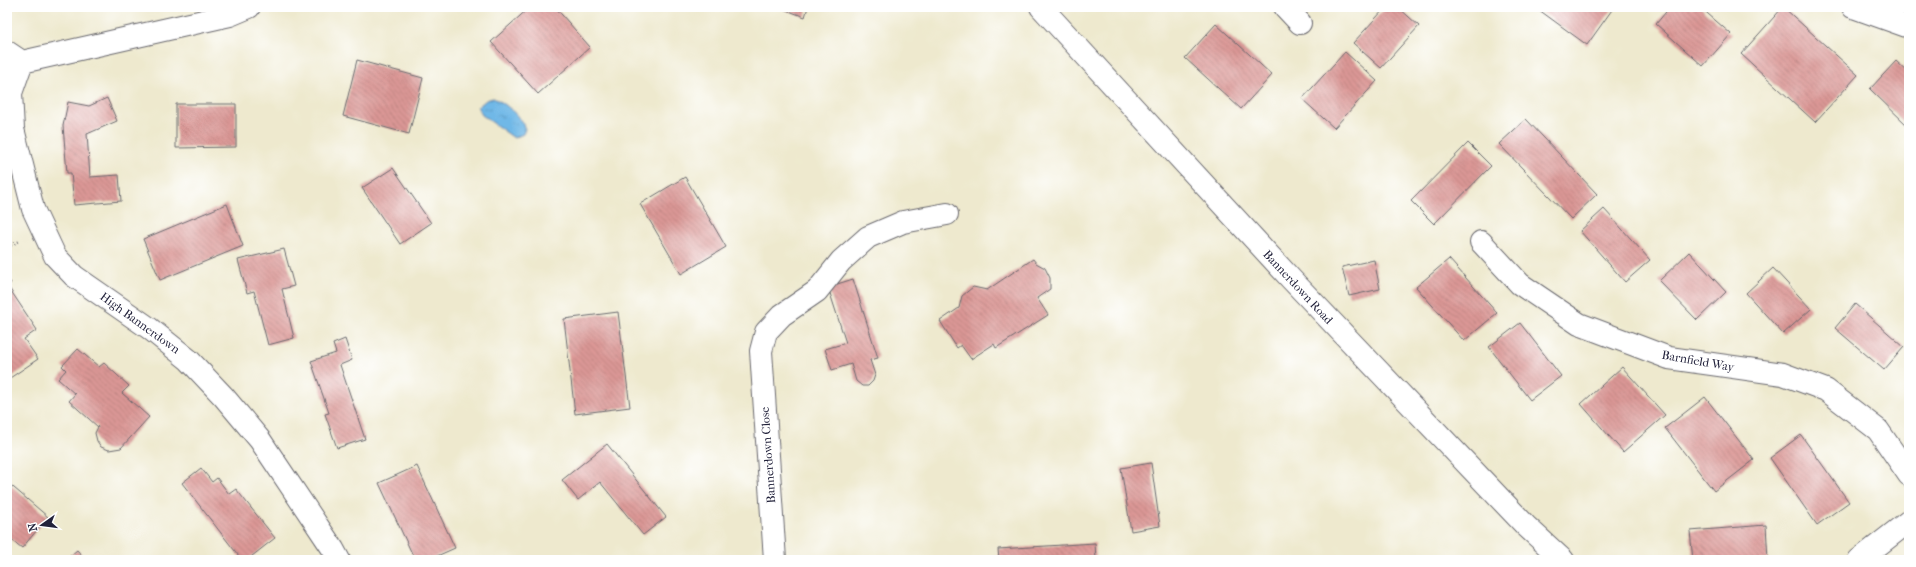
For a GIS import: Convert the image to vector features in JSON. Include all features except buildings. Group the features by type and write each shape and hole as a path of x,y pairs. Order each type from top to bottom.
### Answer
{"street":[{"name":"High Bannerdown","path":"249,7 230,15 15,57 11,94 13,129 33,210 55,256 74,276 149,328 194,365 224,397 260,440 339,560"},
{"name":"Bannerdown Road","path":"1041,7 1291,279 1526,526 1563,560"},
{"path":"1285,7 1300,23"},
{"path":"1853,7 1909,26"},
{"name":"Bannerdown Close","path":"775,560 761,351 766,332 782,315 817,291 842,261 868,237 903,222 947,214"},
{"name":"Barnfield Way","path":"1481,242 1520,284 1579,324 1669,358 1783,374 1826,390 1878,430 1909,475"},
{"path":"1859,560 1909,521"}],"water":[{"path":"493,98 512,110 523,124 525,129 523,134 514,138 482,115 478,107 486,100"}]}
